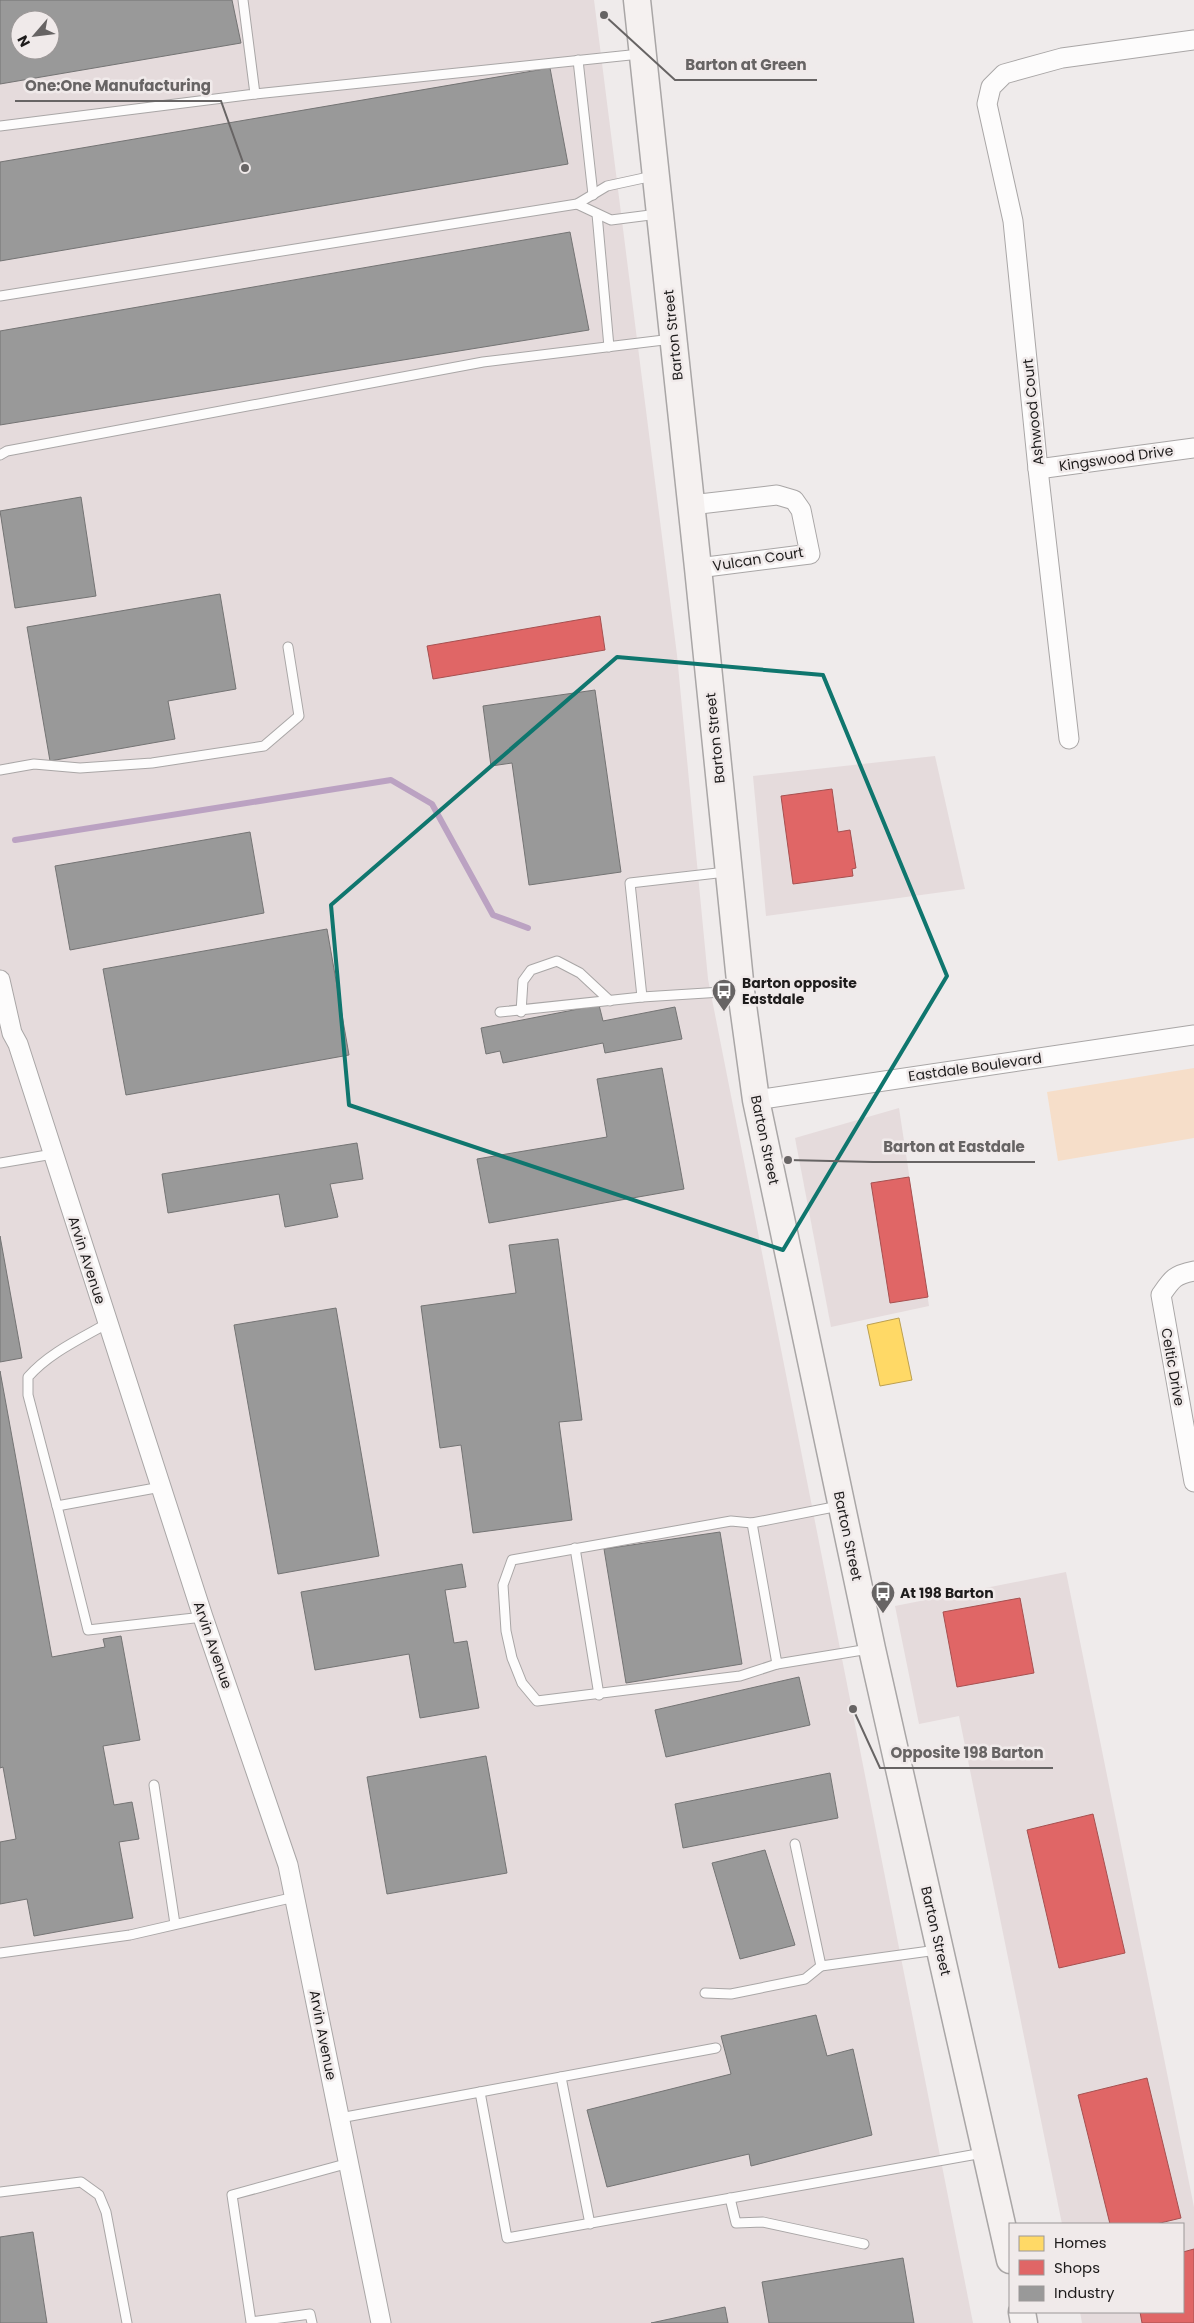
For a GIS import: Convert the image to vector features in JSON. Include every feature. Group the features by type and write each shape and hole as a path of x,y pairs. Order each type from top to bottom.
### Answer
{"main road":[{"name":"Barton Street","path":"637,0 698,568 740,991 756,1100 872,1649 1009,2256"}],"street":[{"name":"Ashwood Court","path":"1069,739 1038,469 1013,221 987,104 991,87 1004,74 1062,58 1194,40"},
{"name":"Kingswood Drive","path":"1038,469 1194,448"},
{"name":"Vulcan Court","path":"691,505 777,495 794,500 801,510 810,554 698,568"},
{"name":"Arvin Avenue","path":"0,980 12,1033 18,1044 203,1617 288,1864 381,2323"},
{"name":"Eastdale Boulevard","path":"756,1100 1194,1035"},
{"name":"Celtic Drive","path":"1194,1271 1173,1278 1160,1295 1194,1482"}],"lane":[{"path":"243,0 255,94"},
{"path":"0,126 255,94 643,54"},
{"path":"578,60 593,195"},
{"path":"0,296 577,204 607,186 656,175"},
{"path":"577,204 611,220 660,214"},
{"path":"597,214 609,347"},
{"path":"0,455 7,450 484,362 673,339"},
{"path":"0,770 34,764 80,768 152,763 264,746 299,716 288,647"},
{"path":"642,997 630,883 728,872"},
{"path":"521,1012 523,982 531,970 557,961 580,973 610,1001"},
{"path":"500,1012 521,1012 642,997 740,991"},
{"path":"0,1163 53,1154"},
{"path":"108,1323 57,1352 37,1366 28,1377 28,1395 88,1630 203,1617"},
{"path":"57,1506 161,1487"},
{"path":"842,1506 752,1523 731,1521 512,1560 503,1586 506,1631 512,1658 522,1683 536,1701 599,1695 740,1676 777,1664 872,1649"},
{"path":"752,1523 777,1664"},
{"path":"575,1548 599,1695"},
{"path":"154,1785 175,1924"},
{"path":"795,1844 821,1966"},
{"path":"0,1953 130,1935 295,1897"},
{"path":"705,1993 730,1994 805,1979 821,1966 940,1950"},
{"path":"340,2118 716,2048"},
{"path":"561,2076 590,2224"},
{"path":"480,2092 507,2238 986,2152"},
{"path":"312,2323 310,2314 251,2322 232,2195 349,2163"},
{"path":"0,2192 81,2182 99,2195 106,2212 127,2323"},
{"path":"730,2198 736,2223 763,2222 864,2244"}],"highlighted area":[{"path":"617,657 823,675 947,976 783,1250 349,1105 331,905"}],"shaded area":[{"path":"0,0 594,0 677,655 708,979 973,2323 0,2323"},
{"path":"935,756 965,889 766,916 753,776"},
{"path":"1194,1068 1194,1138 1058,1161 1047,1092"},
{"path":"899,1108 929,1306 831,1327 795,1138"},
{"path":"1066,1572 1194,2207 1194,2323 1082,2323 1080,2313 1184,2313 1184,2223 1062,2223 959,1716 919,1724 895,1606"}],"building: Homes":[{"path":"899,1318 912,1380 880,1386 867,1325"}],"building: Shops":[{"path":"600,616 605,650 433,679 427,646"},
{"path":"832,789 838,832 850,830 856,868 852,869 853,876 793,884 781,796"},
{"path":"909,1177 928,1297 890,1303 871,1183"},
{"path":"1020,1598 1034,1673 957,1687 943,1612"},
{"path":"1093,1814 1125,1953 1059,1968 1027,1830"},
{"path":"1147,2078 1181,2218 1160,2223 1110,2223 1078,2095"},
{"path":"1194,2249 1194,2323 1142,2323 1140,2313 1184,2313 1184,2252"}],"building: Industry":[{"path":"0,0 232,0 241,43 0,84"},
{"path":"550,68 568,164 0,261 0,162"},
{"path":"570,232 589,330 0,425 0,331"},
{"path":"81,497 96,596 15,608 0,511"},
{"path":"220,594 236,689 168,701 175,739 50,761 27,627"},
{"path":"595,690 621,872 529,885 512,763 491,766 483,706"},
{"path":"250,832 264,913 70,950 55,866"},
{"path":"327,929 349,1055 126,1095 103,969"},
{"path":"599,1005 603,1021 675,1007 682,1039 605,1053 603,1043 503,1063 500,1051 486,1054 481,1028"},
{"path":"662,1068 684,1189 489,1223 477,1159 607,1137 597,1079"},
{"path":"357,1143 363,1179 330,1184 338,1217 285,1227 279,1194 168,1213 162,1174"},
{"path":"0,1236 22,1358 0,1362"},
{"path":"558,1239 582,1420 559,1422 572,1520 473,1533 461,1445 440,1448 421,1306 516,1293 509,1245"},
{"path":"336,1308 379,1556 278,1574 234,1325"},
{"path":"0,1371 52,1657 105,1647 103,1639 121,1636 140,1740 103,1746 114,1805 132,1802 139,1839 119,1842 133,1918 34,1936 27,1899 0,1904 0,1842 16,1839 3,1767 0,1768"},
{"path":"720,1532 742,1664 626,1683 604,1549"},
{"path":"462,1564 466,1587 445,1590 454,1643 467,1641 479,1708 420,1718 409,1654 315,1670 301,1592"},
{"path":"799,1677 810,1725 666,1757 655,1710"},
{"path":"486,1756 507,1873 387,1894 367,1777"},
{"path":"830,1773 838,1818 683,1848 675,1804"},
{"path":"765,1850 795,1945 740,1959 712,1863"},
{"path":"816,2015 827,2056 853,2049 872,2135 751,2166 749,2154 607,2187 587,2110 731,2074 721,2036"},
{"path":"33,2232 47,2323 0,2323 0,2237"},
{"path":"903,2258 914,2323 769,2323 762,2282"},
{"path":"725,2307 728,2323 651,2323"}],"waterway":[{"path":"15,840 391,780 432,804 493,915 528,928"}],"place":[{"name":"Barton at Green","path":"604,15"},
{"name":"One:One Manufacturing","path":"245,168"},
{"name":"Barton opposite Eastdale","path":"724,1012"},
{"name":"Barton at Eastdale","path":"788,1160"},
{"name":"At 198 Barton","path":"883,1614"},
{"name":"Opposite 198 Barton","path":"853,1709"}]}
